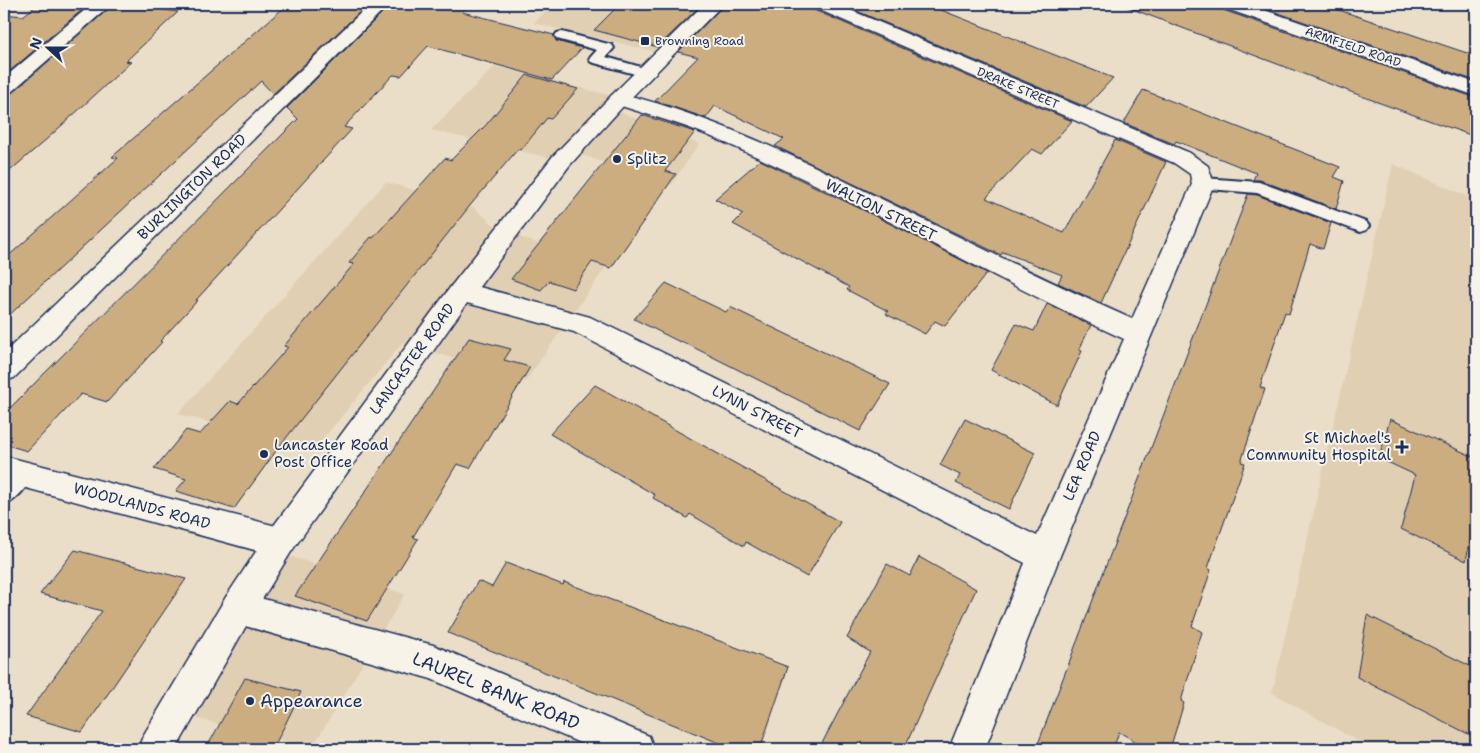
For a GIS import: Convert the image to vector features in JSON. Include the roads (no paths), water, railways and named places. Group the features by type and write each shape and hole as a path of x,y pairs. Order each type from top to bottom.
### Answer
{"street":[{"path":"4,88 103,4"},
{"name":"BURLINGTON ROAD","path":"4,370 380,4"},
{"name":"LANCASTER ROAD","path":"156,749 238,608 280,542 461,292 561,161 619,99 714,4"},
{"name":"DRAKE STREET","path":"821,4 1182,158 1200,171 1203,184"},
{"name":"ARMFIELD ROAD","path":"1230,4 1476,90"},
{"name":"WALTON STREET","path":"619,99 718,132 853,195 1071,304 1139,334"},
{"name":"LEA ROAD","path":"967,749 1044,556 1203,184"},
{"name":"LYNN STREET","path":"461,292 581,324 1044,556"},
{"name":"WOODLANDS ROAD","path":"10,480 280,542"},
{"name":"LAUREL BANK ROAD","path":"238,608 433,662 636,749"}],"lane":[{"path":"562,36 607,48 596,59 646,72"},
{"path":"1203,184 1259,188 1360,226"}],"place":[{"name":"Browning Road","path":"645,41"},
{"name":"Splitz","path":"617,159"},
{"name":"St Michael's Community Hospital","path":"1402,447"},
{"name":"Lancaster Road Post Office","path":"264,454"},
{"name":"Appearance","path":"250,701"}]}
